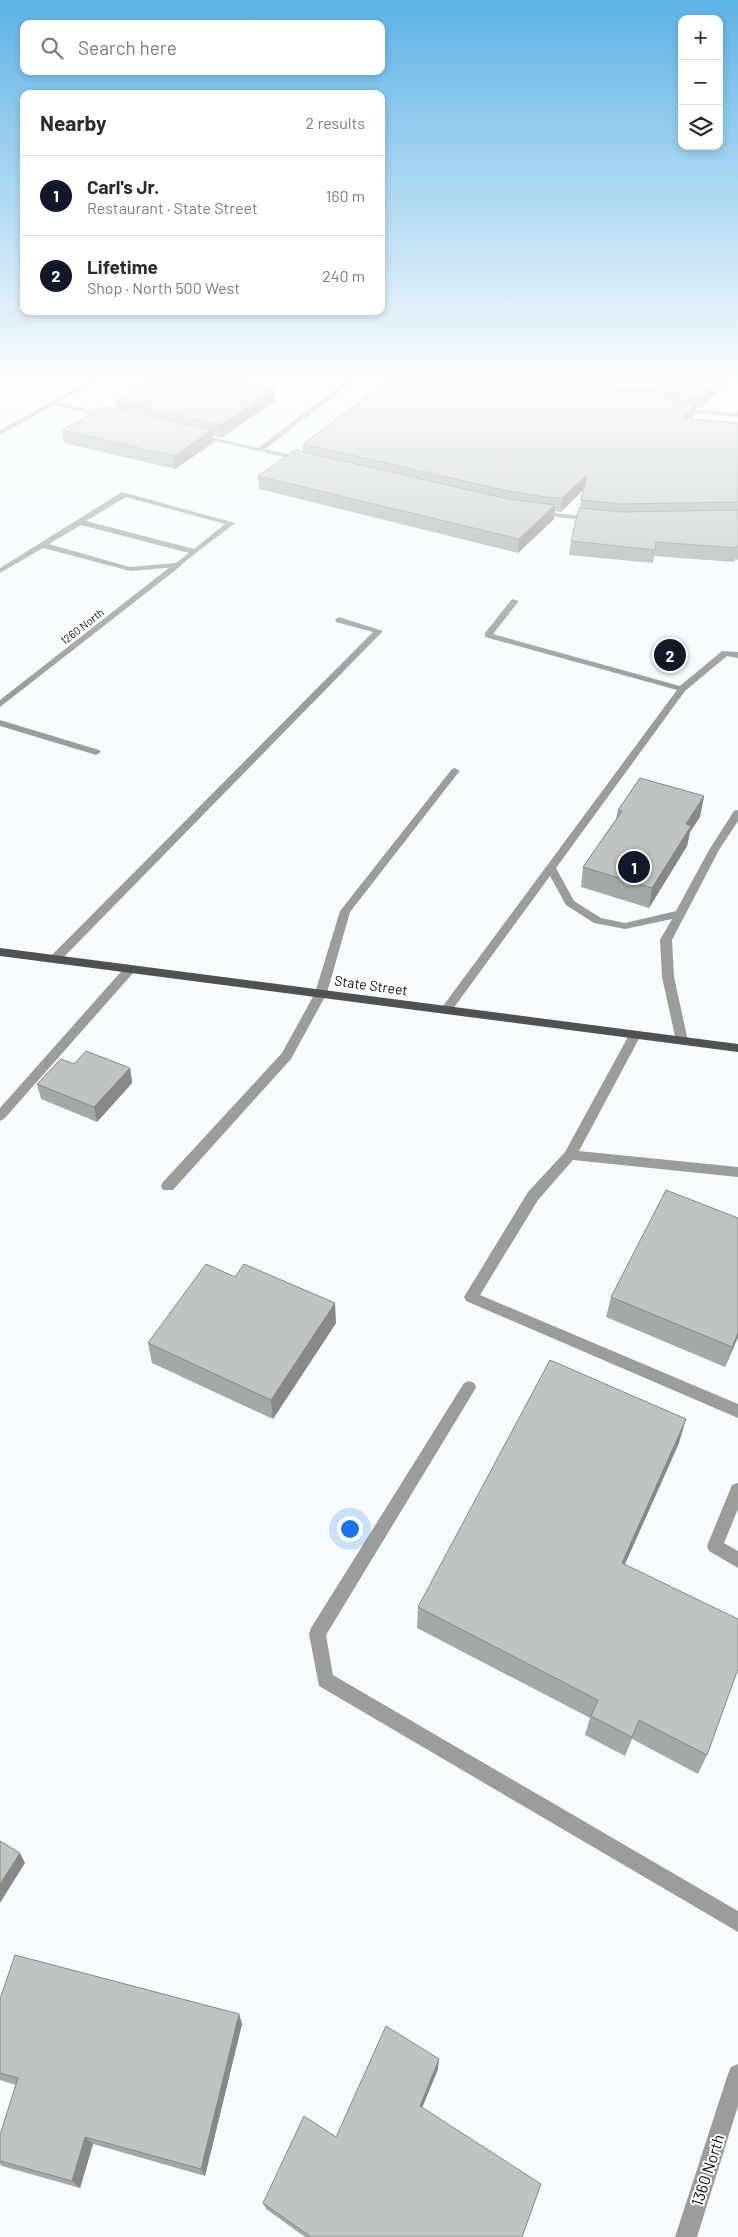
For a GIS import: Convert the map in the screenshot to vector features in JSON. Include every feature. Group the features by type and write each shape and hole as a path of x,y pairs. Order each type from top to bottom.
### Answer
{"main road":[{"name":"State Street","path":"0,952 738,1048"}],"street":[{"name":"1260 North","path":"0,704 231,523 124,494 80,522"},
{"path":"526,511 603,520"},
{"path":"0,571 80,522 195,552"},
{"path":"42,546 130,569 178,565"},
{"path":"515,600 488,635 682,689"},
{"path":"55,959 379,631 338,620"},
{"path":"446,1010 682,689 725,652 738,655"},
{"path":"0,723 96,752"},
{"path":"168,1186 287,1056 321,994 344,911 455,771"},
{"path":"682,1041 668,977 666,940 714,850 738,813"},
{"path":"551,868 570,903 598,921 625,926 680,914"},
{"path":"0,1116 130,968"},
{"path":"635,1035 570,1155 533,1196 471,1297 738,1411"},
{"path":"570,1155 738,1172"},
{"path":"470,1386 317,1634 325,1680 738,1922"},
{"path":"738,1490 715,1546 738,1560"},
{"name":"1360 North","path":"686,2237 738,2074"}],"building":[{"path":"276,480 427,480 508,499 555,505 519,539"},
{"path":"462,480 581,480 562,498 508,491"},
{"path":"586,480 738,480 738,502 622,504 581,500"},
{"path":"579,508 622,512 738,510 738,546 737,548 656,542 655,550 571,541"},
{"path":"640,778 704,796 686,824 691,826 652,888 583,867 622,811 618,810"},
{"path":"86,1051 130,1068 94,1107 37,1084 61,1059 74,1064"},
{"path":"666,1190 738,1218 738,1333 732,1347 611,1297"},
{"path":"206,1264 235,1277 244,1264 335,1303 271,1400 148,1343"},
{"path":"550,1360 686,1419 622,1563 738,1619 738,1669 707,1755 639,1720 632,1737 591,1716 598,1700 418,1607"},
{"path":"0,1841 20,1853 0,1884"},
{"path":"15,1955 239,2014 201,2169 85,2137 72,2181 0,2161 0,2135 18,2078 0,2073 0,1999"},
{"path":"386,2026 439,2059 420,2106 541,2184 522,2237 311,2237 263,2203 304,2116 336,2137"}],"place":[{"name":"Lifetime","path":"670,655"},
{"name":"Carl's Jr.","path":"634,867"}]}
